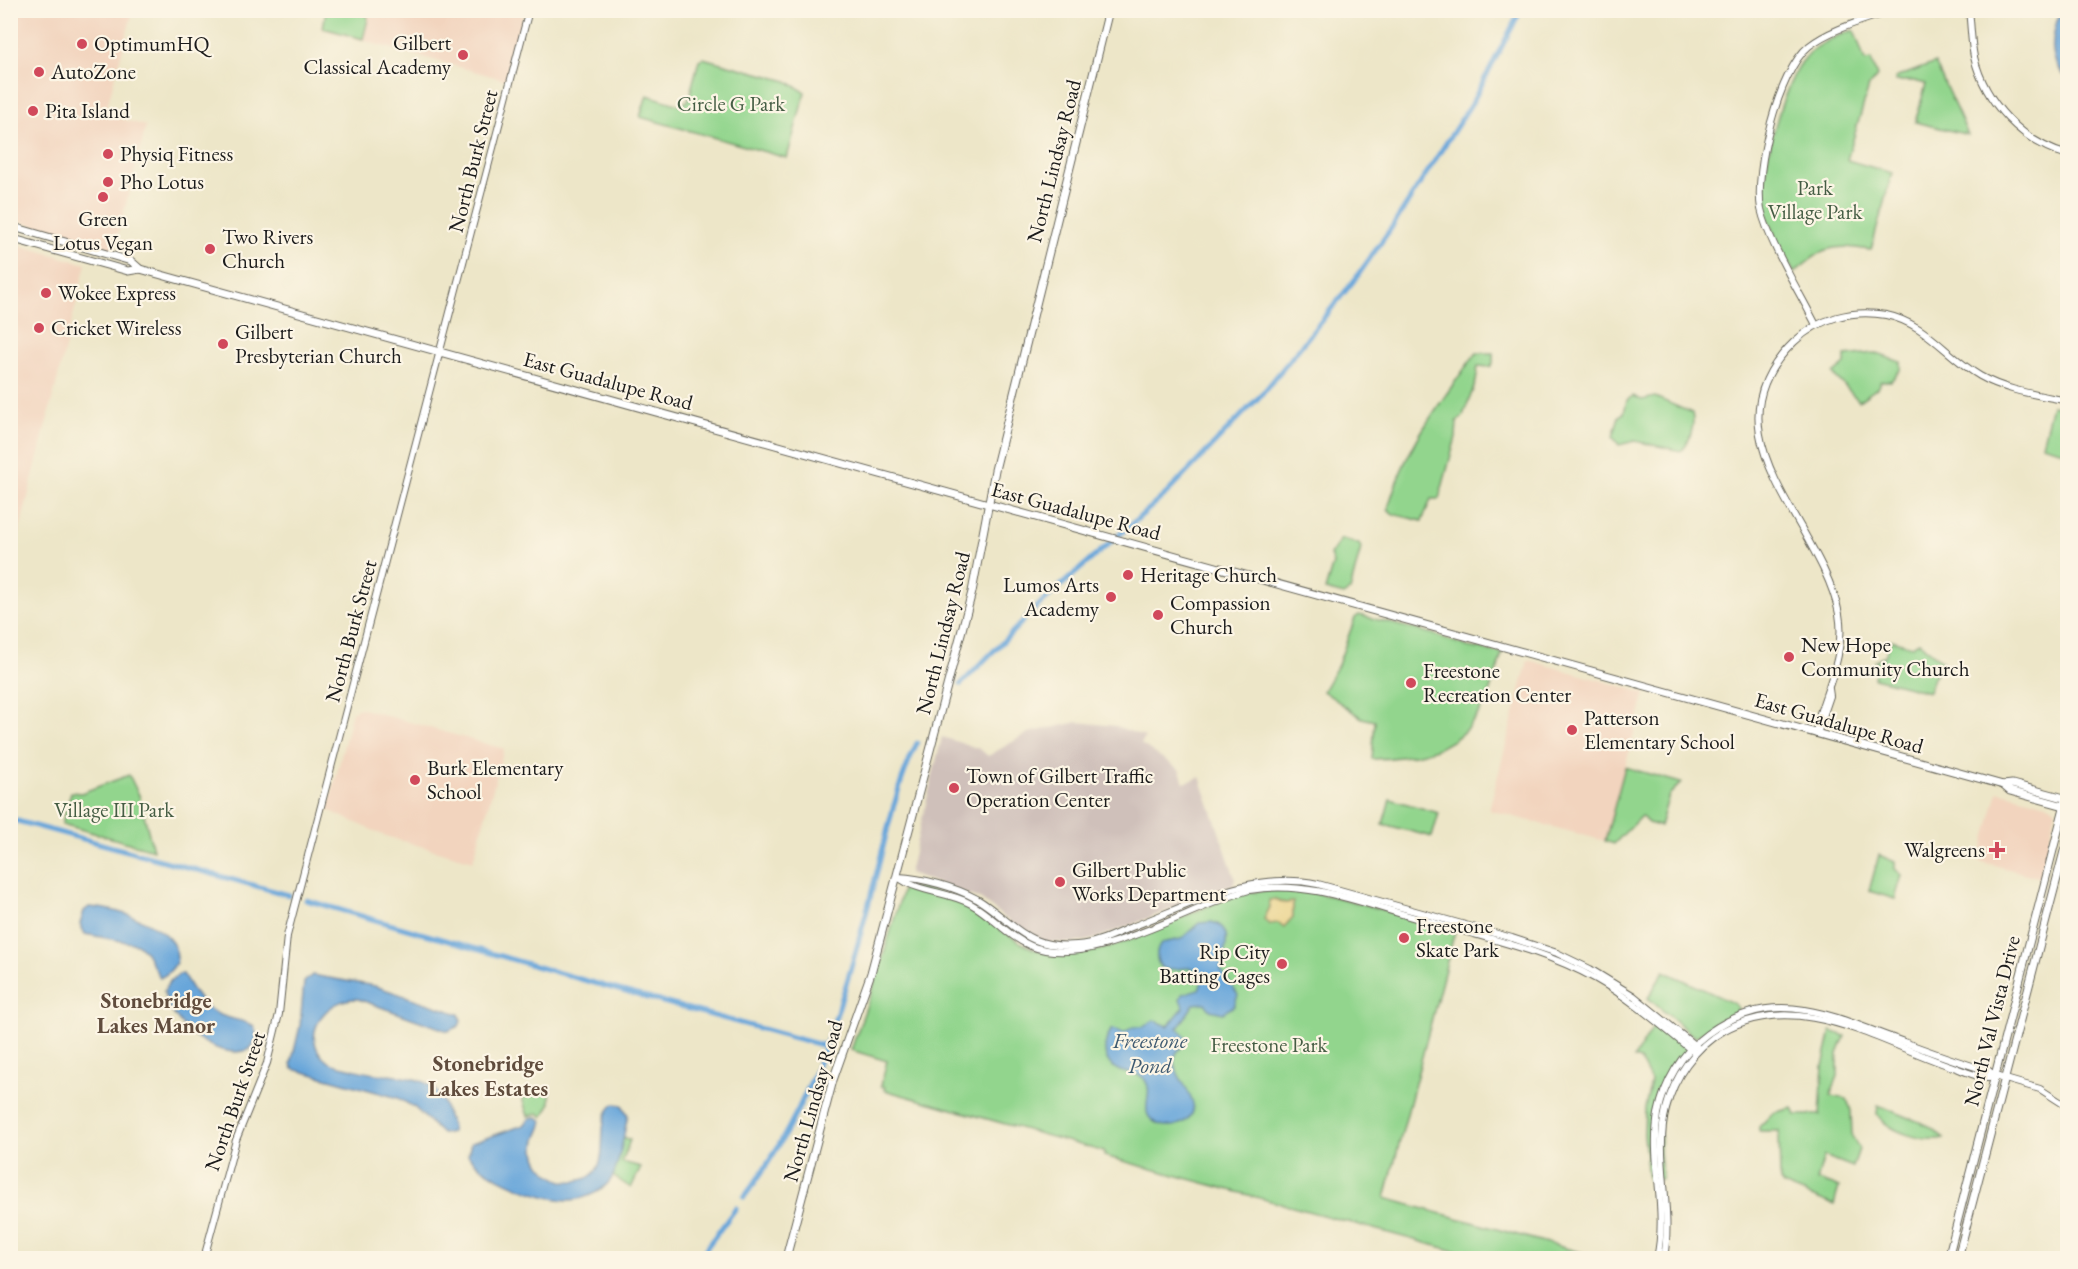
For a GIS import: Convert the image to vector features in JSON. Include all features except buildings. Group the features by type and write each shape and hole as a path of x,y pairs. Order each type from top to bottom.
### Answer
{"main road":[{"path":"10,20 13,10"},
{"name":"North Lindsay Road","path":"786,1258 833,1080 871,973 898,877 972,592 1011,405 1109,10"},
{"name":"East Guadalupe Road","path":"10,226 131,261 140,269"},
{"name":"East Guadalupe Road","path":"10,238 128,271 140,269 442,352 2003,785 2010,791 2066,801"},
{"name":"North Val Vista Drive","path":"1948,1258 2066,801"},
{"name":"North Val Vista Drive","path":"1958,1258 2067,836"}],"street":[{"name":"North Burk Street","path":"204,1258 236,1140 267,1063 279,1014 283,955 442,352 529,10"},
{"path":"1816,325 1764,219 1760,196 1761,165 1785,80 1794,63 1808,47 1827,35 1893,10"},
{"path":"1969,10 1974,56 1983,84 2001,112 2025,134 2067,155"},
{"path":"1817,734 1817,723 1829,689 1840,644 1840,617 1835,598 1767,463 1760,439 1759,421 1764,384 1774,363 1798,338 1816,325 1844,314 1872,313 1888,316 1920,329 1984,378 2067,401"},
{"path":"898,877 909,877 966,894 986,906 1025,936 1052,945 1090,943 1240,886 1275,880 1318,884 1519,946 1583,973 1649,1014 1694,1049"},
{"path":"1657,1258 1662,1221 1656,1147 1657,1121 1669,1082 1694,1049 1717,1028 1745,1014 1766,1008 1796,1007 1836,1016 1955,1061 1989,1071 1995,1076 2040,1089 2067,1107"},
{"path":"1664,1258 1668,1218 1662,1143 1664,1119 1675,1083 1694,1049"}],"shaded area":[{"path":"17,11 133,11 105,114 146,126 114,250 11,219 10,37"},
{"name":"Gilbert Classical Academy","path":"326,11 524,11 506,80 321,29"},
{"path":"11,243 86,264 15,549 10,548"},
{"name":"Patterson Elementary School","path":"1528,660 1645,693 1605,841 1489,810"},
{"name":"Burk Elementary School","path":"360,708 504,749 473,861 385,836 328,810 352,712"},
{"path":"1078,722 1116,726 1145,737 1141,744 1180,770 1184,783 1200,777 1235,878 1233,885 1095,939 1074,943 1047,942 1030,937 980,899 909,873 942,737 980,749 988,756 1028,733"},
{"path":"1998,791 2051,805 2056,810 2041,878 1979,861"}],"green space":[{"path":"326,11 366,11 368,19 363,39 323,28"},
{"name":"Park Village Park","path":"1854,30 1865,61 1871,60 1877,76 1869,86 1847,160 1892,173 1871,250 1846,247 1829,249 1814,257 1794,273 1773,231 1765,205 1764,190 1769,150 1781,106 1797,69 1816,48 1828,40"},
{"name":"Circle G Park","path":"703,58 787,81 805,92 787,158 640,117 647,95 679,105 688,101 699,60"},
{"path":"1935,63 1968,135 1915,122 1926,84 1896,81 1895,78"},
{"path":"1476,353 1493,353 1493,363 1490,367 1478,366 1476,382 1462,418 1457,421 1456,437 1439,499 1431,499 1422,521 1393,514 1388,509 1403,466 1413,446"},
{"path":"1874,353 1901,362 1901,369 1891,381 1881,381 1877,388 1859,401 1833,374 1845,364 1845,356"},
{"path":"1633,396 1642,400 1655,397 1692,413 1691,434 1681,451 1635,441 1619,445 1613,437 1619,416 1624,413 1627,400"},
{"path":"2052,405 2067,408 2067,452 2042,445"},
{"path":"1341,539 1359,544 1361,548 1350,590 1344,595 1325,590 1333,563 1330,555"},
{"name":"Freestone Recreation Center","path":"1359,615 1433,634 1468,647 1502,653 1484,703 1474,721 1460,735 1424,753 1372,759 1375,721 1362,718 1323,691 1338,665 1355,618"},
{"path":"1891,640 1912,646 1919,642 1943,662 1933,677 1929,692 1874,678 1875,661 1885,656"},
{"path":"1625,767 1681,783 1669,795 1660,826 1648,823 1641,816 1614,844 1605,841"},
{"name":"Village III Park","path":"129,775 139,795 153,850 62,824 71,792 81,793"},
{"path":"1390,799 1439,813 1432,837 1383,824"},
{"path":"1879,855 1895,862 1895,869 1902,875 1895,899 1869,891"},
{"name":"Freestone Park","path":"907,887 957,899 1035,950 1057,954 1082,953 1107,948 1211,905 1260,891 1282,890 1332,896 1455,931 1385,1198 1601,1258 1481,1258 1104,1156 1105,1152 884,1090 885,1087 881,1086 887,1061 851,1050 878,973 903,889"},
{"path":"1664,971 1735,1004 1739,1010 1718,1021 1696,1037 1692,1035 1648,998"},
{"path":"1656,1022 1692,1051 1672,1082 1662,1112 1660,1143 1662,1179 1648,1180 1644,1134 1645,1108 1651,1081 1640,1060 1634,1058"},
{"path":"1831,1031 1845,1036 1838,1054 1838,1076 1830,1096 1847,1099 1851,1111 1852,1136 1859,1149 1853,1167 1824,1156 1817,1180 1839,1187 1834,1205 1783,1185 1780,1181 1779,1131 1759,1131 1759,1127 1773,1113 1793,1108 1796,1115 1820,1115 1823,1066"},
{"path":"550,1091 550,1104 543,1117 539,1113 528,1116 522,1098"},
{"path":"1878,1105 1929,1126 1944,1138 1927,1139 1898,1131 1877,1114"},
{"path":"622,1137 630,1140 622,1162 641,1167 631,1188 613,1176"}],"sand":[{"path":"1275,899 1285,903 1293,902 1293,917 1284,927 1279,923 1269,924 1264,919 1270,907 1269,900"}],"water":[{"path":"2060,11 2067,11 2067,78 2060,71 2053,55 2053,38"},
{"path":"89,907 128,915 155,927 174,946 177,960 173,967 160,978 145,951 137,944 85,934 80,924 84,911"},
{"name":"Freestone Pond","path":"1212,922 1224,930 1226,942 1221,970 1238,995 1234,1006 1223,1013 1210,1010 1205,1003 1194,1004 1178,1028 1187,1039 1174,1062 1190,1094 1193,1111 1189,1118 1180,1124 1163,1126 1151,1120 1148,1115 1148,1086 1145,1080 1137,1074 1120,1071 1109,1063 1105,1052 1106,1040 1112,1029 1124,1033 1133,1027 1143,1027 1154,1020 1168,1026 1184,1007 1180,1000 1182,994 1199,989 1204,977 1196,969 1162,968 1157,959 1158,949 1162,943 1181,939 1199,923"},
{"path":"179,974 183,974 205,1006 218,1014 254,1026 257,1039 250,1049 237,1052 224,1050 196,1037 185,1027 175,1016 164,991 169,982"},
{"path":"312,975 375,986 459,1014 461,1021 459,1026 448,1031 358,999 346,1000 326,1011 315,1030 318,1051 329,1062 369,1073 409,1078 428,1084 442,1099 452,1132 442,1134 414,1107 398,1098 293,1069 291,1064 300,1026 304,982"},
{"path":"614,1104 622,1105 628,1115 616,1169 613,1177 605,1186 585,1197 573,1200 556,1199 529,1191 500,1179 468,1155 471,1143 524,1125 530,1118 537,1117 543,1121 535,1147 541,1165 562,1181 582,1180 593,1174 599,1164 603,1124"}],"waterway":[{"path":"961,684 1041,603 1166,494 1263,393 1356,278 1394,224 1473,101 1521,10"},
{"path":"744,1197 790,1126 824,1049 851,968 897,795 917,743"},
{"path":"10,819 289,895"},
{"path":"306,900 615,989 825,1046"},
{"path":"699,1258 736,1208"}],"place":[{"name":"OptimumHQ","path":"82,44"},
{"name":"Gilbert Classical Academy","path":"463,55"},
{"name":"AutoZone","path":"39,72"},
{"name":"Pita Island","path":"33,111"},
{"name":"Physiq Fitness","path":"108,154"},
{"name":"Pho Lotus","path":"108,182"},
{"name":"Green Lotus Vegan","path":"103,197"},
{"name":"Two Rivers Church","path":"210,249"},
{"name":"Wokee Express","path":"46,293"},
{"name":"Cricket Wireless","path":"39,328"},
{"name":"Gilbert Presbyterian Church","path":"223,344"},
{"name":"Heritage Church","path":"1128,575"},
{"name":"Lumos Arts Academy","path":"1111,597"},
{"name":"Compassion Church","path":"1158,615"},
{"name":"New Hope Community Church","path":"1789,657"},
{"name":"Freestone Recreation Center","path":"1411,683"},
{"name":"Patterson Elementary School","path":"1572,730"},
{"name":"Burk Elementary School","path":"415,780"},
{"name":"Town of Gilbert Traffic Operation Center","path":"954,788"},
{"name":"Walgreens","path":"1997,850"},
{"name":"Gilbert Public Works Department","path":"1060,882"},
{"name":"Freestone Skate Park","path":"1404,938"},
{"name":"Rip City Batting Cages","path":"1282,964"}],"district":[{"name":"Stonebridge Lakes Manor","path":"156,1012"},
{"name":"Stonebridge Lakes Estates","path":"488,1076"}]}
